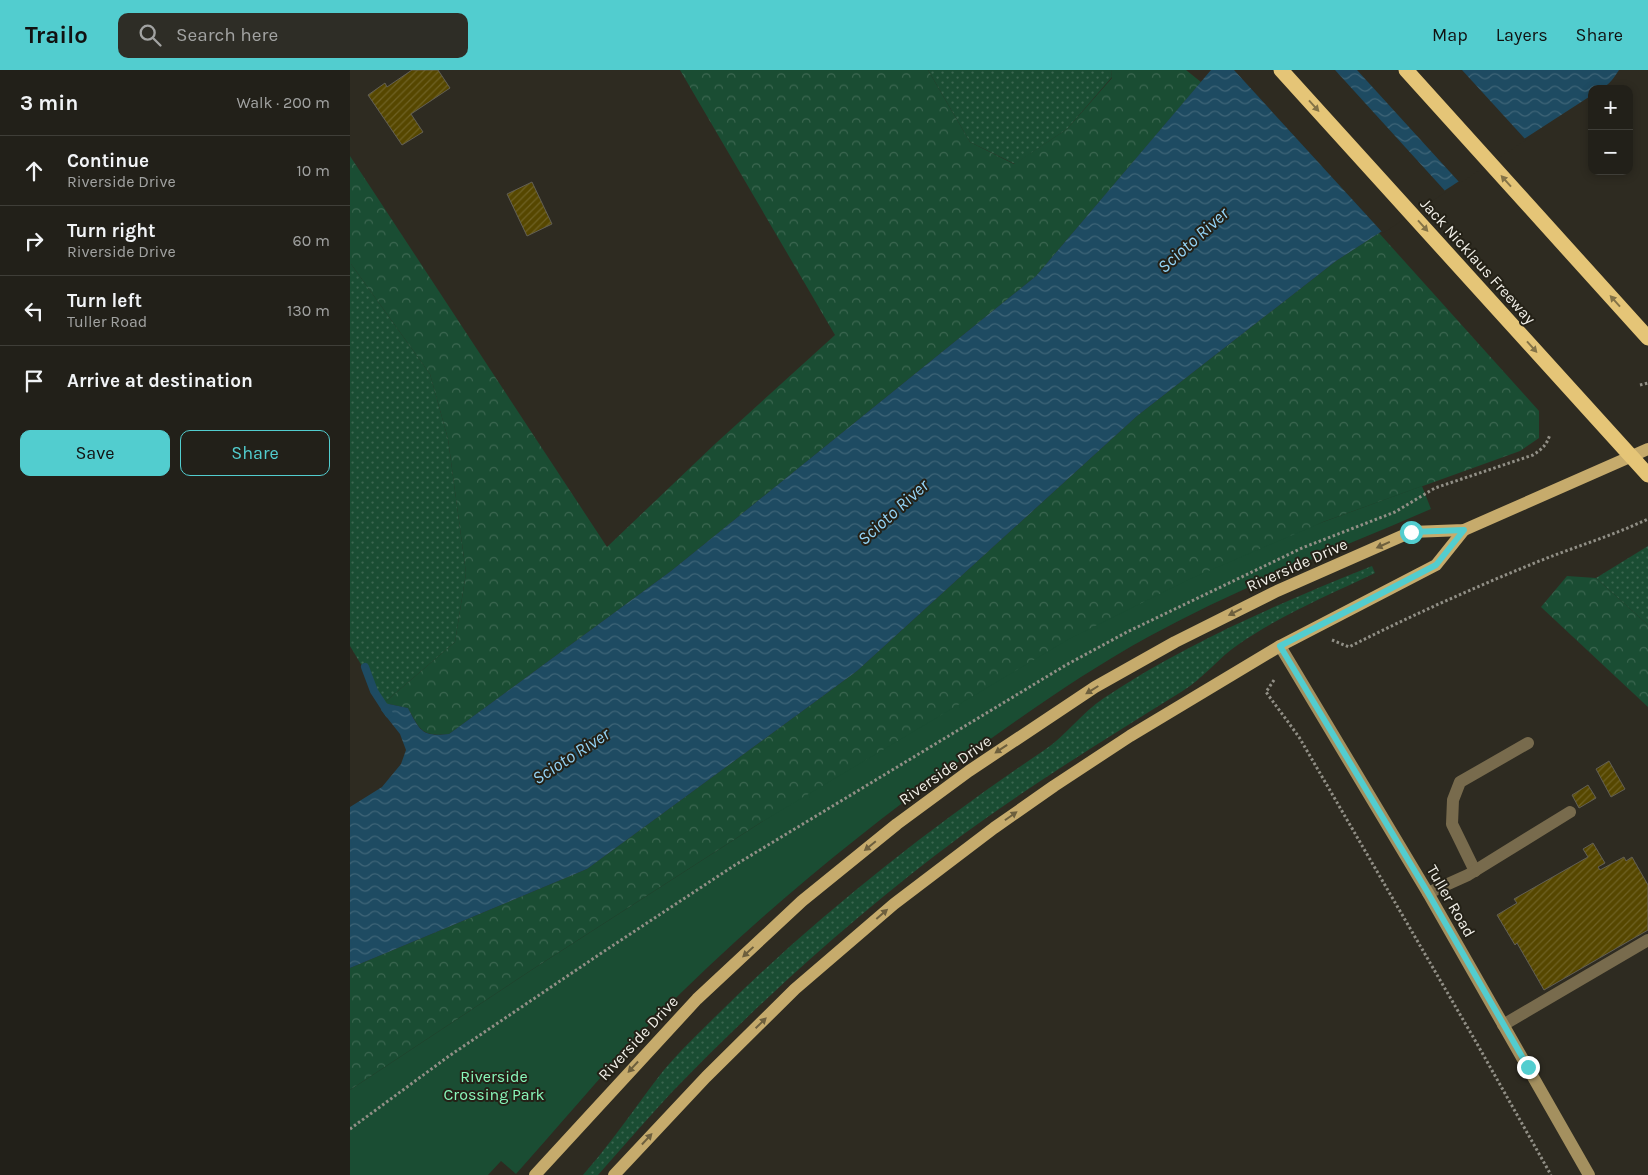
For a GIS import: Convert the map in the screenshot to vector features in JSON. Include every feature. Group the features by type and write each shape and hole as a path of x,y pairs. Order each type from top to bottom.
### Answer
{"highway":[{"name":"Jack Nicklaus Freeway","path":"1281,70 1648,475"},
{"path":"1406,70 1648,338"}],"main road":[{"name":"Riverside Drive","path":"535,1175 697,999 802,901 897,824 969,771 1095,687 1175,642 1276,591 1411,532 1464,530 1648,448"},
{"name":"Riverside Drive","path":"614,1175 706,1077 788,996 894,904 994,828 1130,736 1280,646 1436,565 1464,530"}],"street":[{"name":"Tuller Road","path":"1280,646 1428,893 1589,1175"}],"lane":[{"path":"1475,871 1452,824 1453,800 1460,782 1528,743"},
{"path":"1428,893 1475,871 1570,812"},
{"path":"1503,1025 1648,940"}],"path":[{"path":"1640,385 1648,383"},
{"path":"350,1129 457,1051 728,870 1066,665 1127,632 1302,548 1395,512 1435,488 1533,455 1543,448 1550,434"},
{"path":"1331,640 1349,647 1461,593 1648,519"},
{"path":"1274,680 1266,692 1299,737 1551,1175"}],"green space":[{"path":"680,70 928,70 970,142 1014,164 1067,129 1112,78 1111,70 1186,70 1201,82 1036,276 671,571 449,734 427,733 419,727 408,708 384,703 455,642 466,573 448,439 430,374 350,264 350,156 607,547 715,444 835,335"},
{"path":"928,70 1111,70 1112,77 1067,129 1015,164 970,142"},
{"path":"1379,233 1539,411 1539,438 1520,451 1323,522 760,823 533,969 350,1090 350,968 587,869 857,671 1137,416 1336,261"},
{"path":"350,264 430,374 448,439 466,573 455,642 384,703 350,646"},
{"name":"Riverside Crossing Park","path":"1422,486 1431,509 1252,585 1148,637 1039,705 887,815 802,883 720,955 626,1049 516,1174 501,1161 488,1175 350,1175 350,1090 533,969 760,823 1069,639 1190,579 1323,522"},
{"path":"1648,546 1648,625 1596,578"},
{"path":"1372,566 1375,573 1288,615 1239,644 1189,687 1015,798 922,865 811,958 740,1024 671,1093 598,1175 583,1175 663,1072 693,1039 793,944 914,843 1051,745 1088,710 1135,678 1234,625"},
{"path":"1567,576 1596,578 1648,625 1648,707 1541,607"}],"water":[{"name":"Scioto River","path":"1211,70 1619,70 1606,85 1588,85 1588,98 1336,261 1137,416 857,671 587,869 350,968 350,807 382,787 401,764 406,750 400,734 381,710 384,703 408,708 419,727 427,733 449,734 671,571 1036,276"}],"pier":[{"path":"1234,70 1335,70 1446,192 1383,233"},
{"path":"1357,70 1462,70 1526,140 1460,183"}],"building":[{"path":"412,70 438,70 450,88 411,114 423,132 402,145 368,95 385,83 387,87"},
{"path":"532,182 552,224 527,236 507,194"},
{"path":"1609,761 1625,789 1611,797 1596,769"},
{"path":"1588,785 1596,798 1579,808 1572,795"},
{"path":"1593,843 1605,863 1598,867 1600,870 1624,857 1626,861 1632,857 1648,885 1648,930 1544,990 1517,943 1515,945 1497,915 1517,903 1514,899 1588,857 1583,849"}],"waterway":[{"path":"365,667 374,691 389,714"}],"route":[{"path":"1411,532 1464,530 1436,565 1280,646 1428,893 1528,1067"}]}
